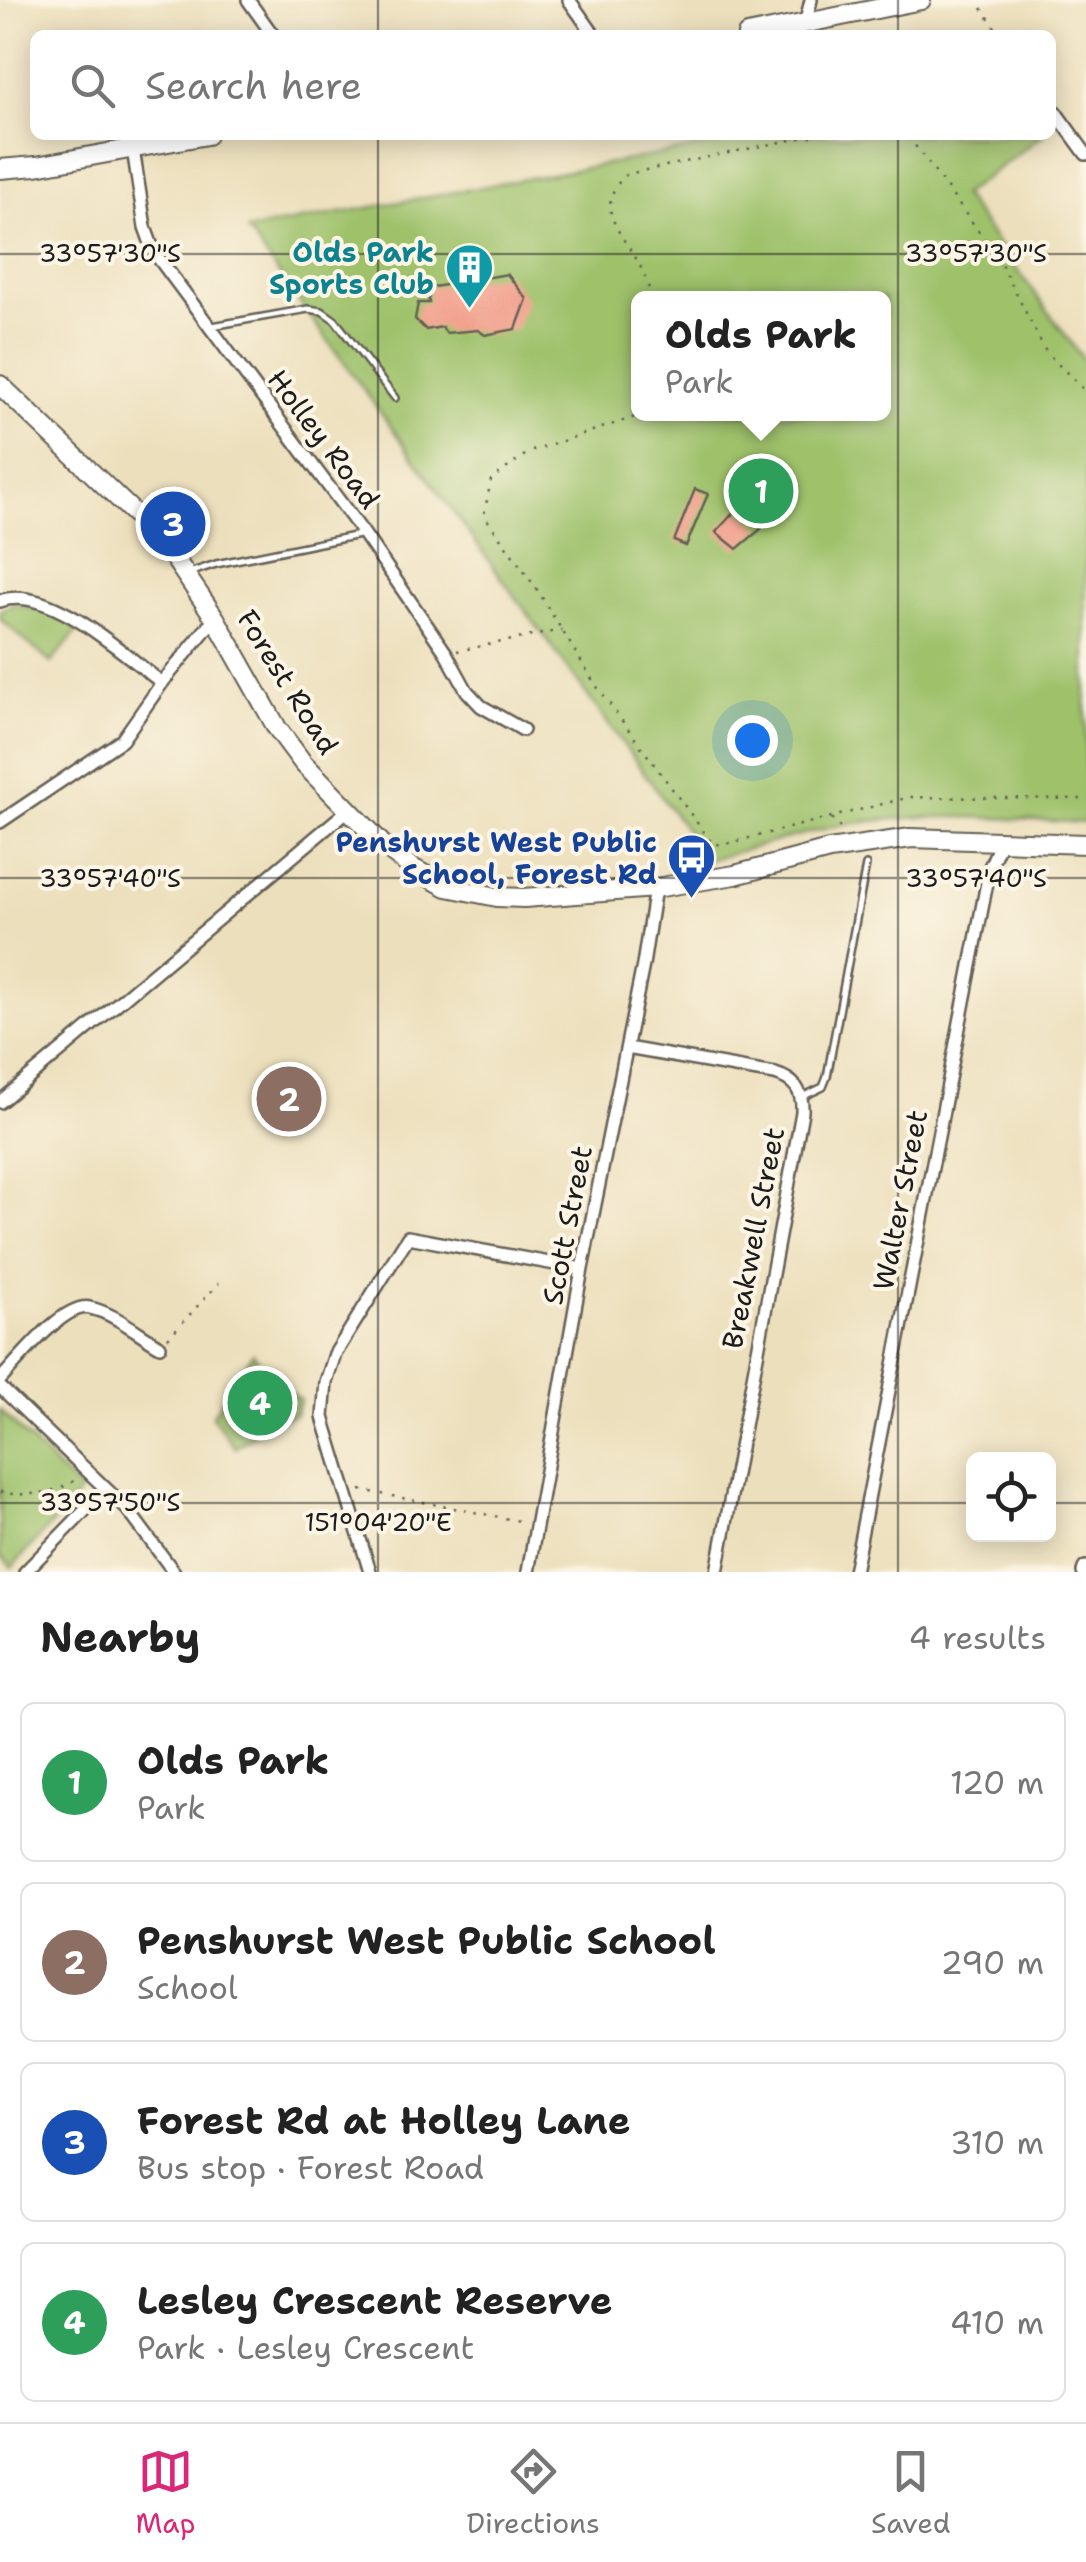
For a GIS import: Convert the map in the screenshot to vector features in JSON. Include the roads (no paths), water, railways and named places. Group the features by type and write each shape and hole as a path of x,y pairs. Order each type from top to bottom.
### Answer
{"main road":[{"path":"773,30 922,0"},
{"path":"0,169 181,140"},
{"path":"0,178 36,166"},
{"name":"Forest Road","path":"0,385 162,540 215,618 288,744 387,849 448,887 473,894 524,898 655,888 718,879 830,850 924,838 1086,844"},
{"name":"Forest Road","path":"0,401 72,452"}],"street":[{"path":"248,0 269,30"},
{"path":"569,0 590,30"},
{"path":"805,24 811,0"},
{"path":"834,2 847,17"},
{"path":"1056,113 1086,154"},
{"name":"Holley Road","path":"133,149 145,227 154,252 364,534 446,654 466,692 481,706 524,730"},
{"path":"0,601 11,597 63,609 162,683"},
{"path":"0,822 122,740 215,618"},
{"path":"0,1102 348,811"},
{"name":"Walter Street","path":"854,1572 990,866 1002,839"},
{"name":"Scott Street","path":"528,1572 655,888"},
{"name":"Breakwell Street","path":"626,1048 775,1074 791,1080 801,1097 802,1112 716,1572"},
{"path":"370,1572 323,1417 326,1382 335,1354 408,1238 582,1269"},
{"path":"160,1346 96,1310 78,1308 64,1314 0,1383 137,1520 174,1572"},
{"path":"25,1572 105,1490"}],"lane":[{"path":"209,327 308,309 322,311 335,320 395,398"},
{"path":"187,574 216,564 364,534"},
{"path":"801,1097 823,1086 827,1078 866,865"}],"place":[{"name":"Olds Park Sports Club","path":"469,310"},
{"name":"Olds Park","path":"761,491"},
{"name":"Forest Rd at Holley Lane","path":"173,524"},
{"name":"Penshurst West Public School, Forest Rd","path":"692,900"},
{"name":"Penshurst West Public School","path":"289,1099"},
{"name":"Lesley Crescent Reserve","path":"260,1403"}]}
